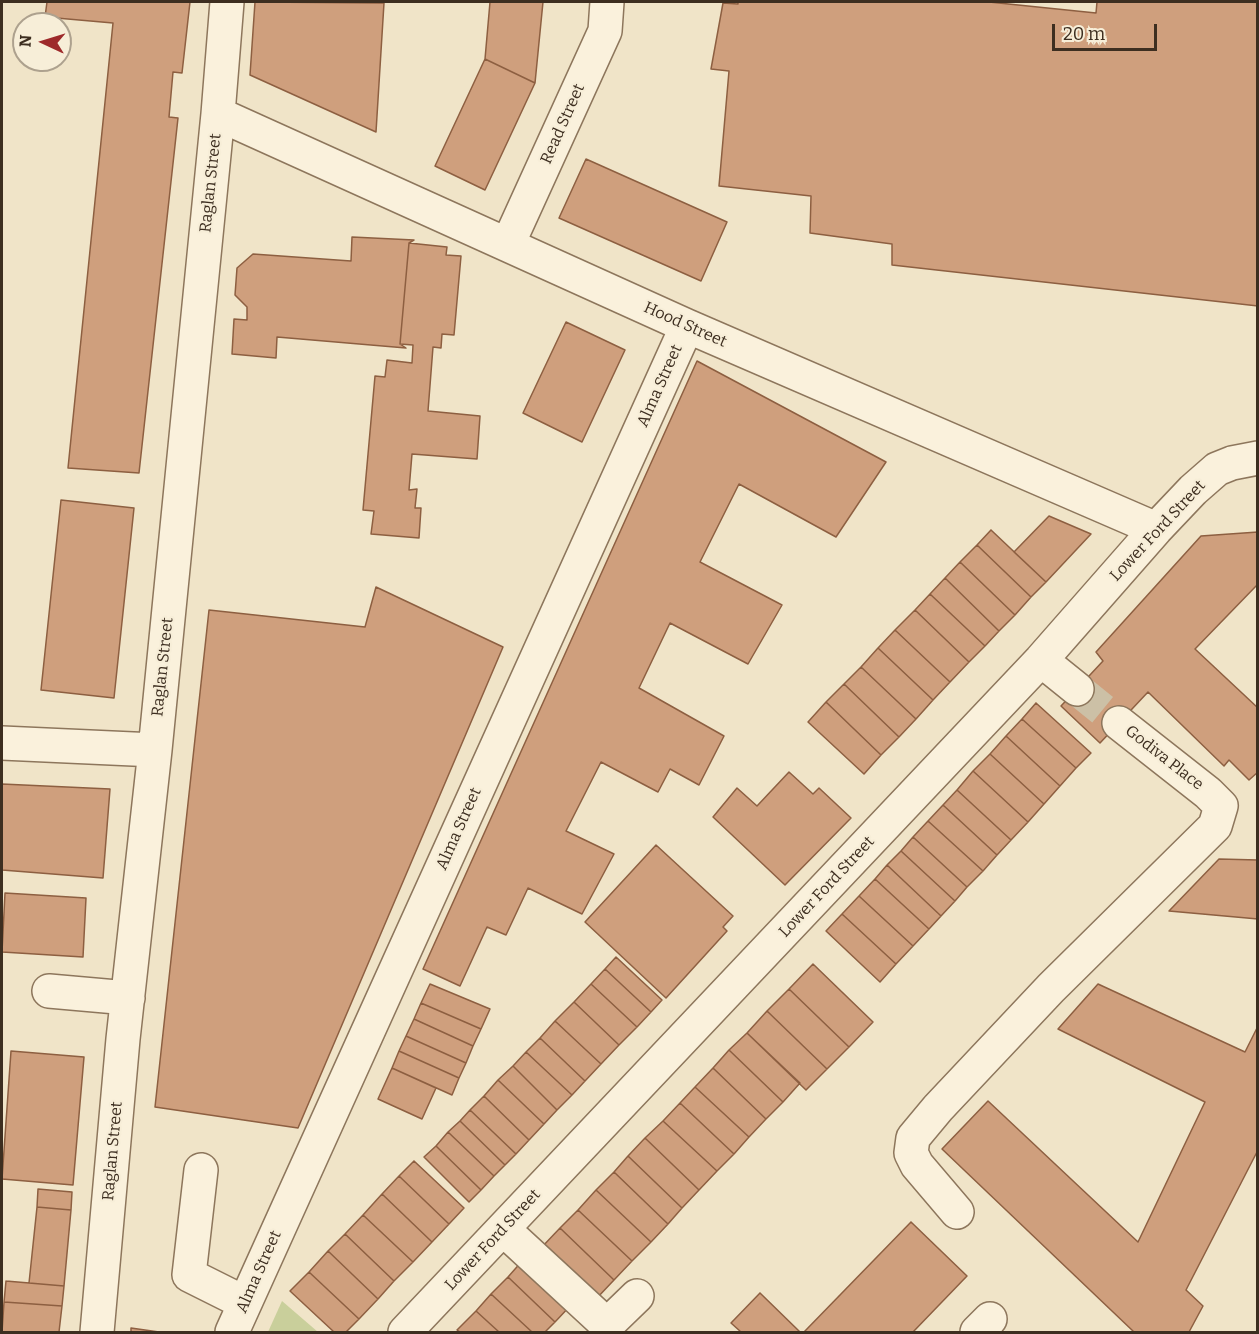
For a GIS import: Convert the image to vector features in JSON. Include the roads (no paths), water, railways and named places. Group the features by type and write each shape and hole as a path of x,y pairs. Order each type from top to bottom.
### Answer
{"street":[{"name":"Raglan Street","path":"97,1332 128,998 218,114 227,2"},
{"name":"Read Street","path":"508,244 605,31 607,2"},
{"name":"Hood Street","path":"218,114 687,326 1156,529"},
{"name":"Alma Street","path":"232,1332 687,326"},
{"name":"Lower Ford Street","path":"405,1332 1041,660 1193,490 1217,469 1232,463 1257,458"},
{"path":"1041,660 1077,689"},
{"name":"Godiva Place","path":"957,1212 917,1165 911,1153 913,1138 938,1108 1052,988 1215,826 1221,806 1208,793 1119,723"},
{"path":"2,743 155,750"},
{"path":"49,991 128,998"},
{"path":"201,1170 189,1275 245,1303"},
{"path":"503,1229 606,1325 637,1296"}],"tunnel":[{"path":"1077,689 1119,723"}]}
